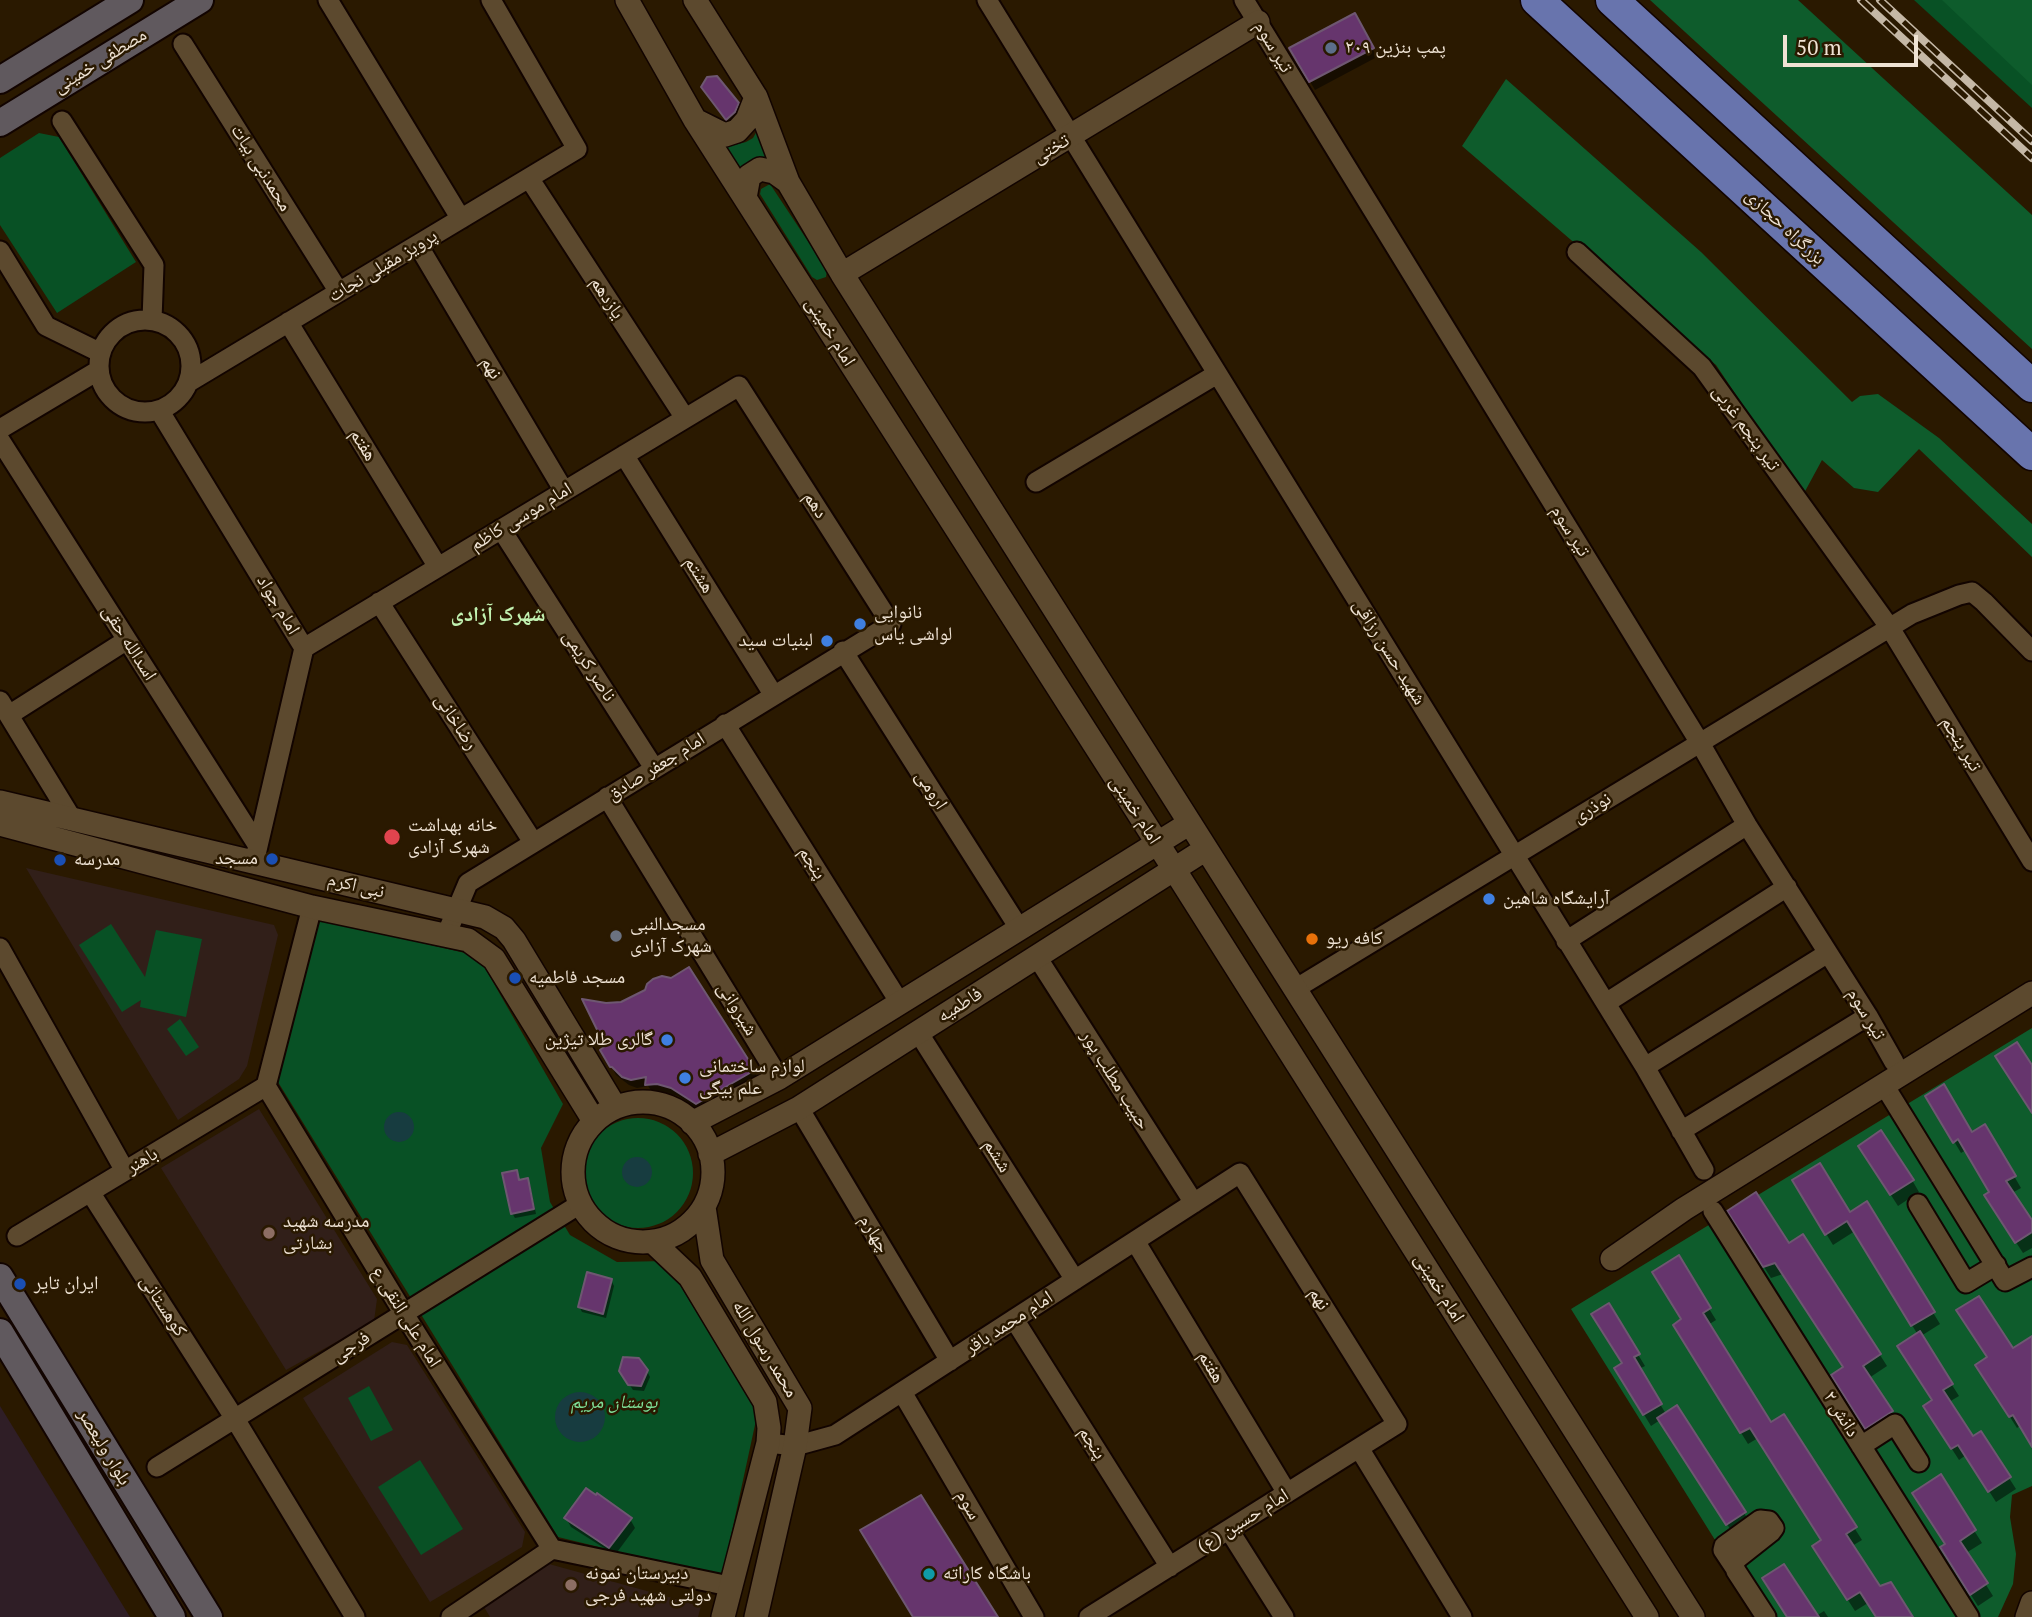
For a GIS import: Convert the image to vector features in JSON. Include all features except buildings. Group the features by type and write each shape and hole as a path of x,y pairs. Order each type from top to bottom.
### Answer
{"highway":[{"name":"بزرگراه حجازی","path":"1537,0 2032,454"},
{"path":"1612,0 2032,386"}],"main road":[{"name":"مصطفی خمینی","path":"0,80 130,0"},
{"name":"مصطفی خمینی","path":"0,123 200,0"},
{"name":"بلوار ولیعصر","path":"0,1277 209,1617"},
{"name":"بلوار ولیعصر","path":"0,1332 172,1617"}],"street":[{"path":"328,0 461,219"},
{"name":"پرویز مقبلی نجات","path":"188,382 577,149 491,0"},
{"name":"امام خمینی","path":"627,0 695,120 1174,869 1647,1617"},
{"name":"امام خمینی","path":"695,0 757,97 788,182 842,274 1693,1617"},
{"name":"شهید حسن رزاقی","path":"987,0 1606,1003 1704,1170"},
{"name":"تیر سوم","path":"1244,0 1894,1062"},
{"name":"تختی","path":"842,274 1258,23"},
{"name":"محمدنبی بیات","path":"183,44 339,292"},
{"path":"695,120 725,135 737,131 747,120 757,97"},
{"path":"62,121 154,265 152,320"},
{"path":"745,198 749,176 760,169 774,172 788,182"},
{"name":"یازدهم","path":"529,178 685,418"},
{"name":"نهم","path":"418,244 564,491"},
{"path":"0,251 46,326 100,361"},
{"name":"تیر پنجم غربی","path":"1577,252 1702,367 1890,628"},
{"path":"139,320 152,320 165,324 185,342 191,368 188,382 172,404 145,412 119,404 109,395 102,383 100,361 106,341 115,331 139,320"},
{"name":"هفتم","path":"288,323 438,567"},
{"path":"0,429 100,361"},
{"path":"1036,482 1217,374"},
{"name":"امام موسی کاظم","path":"304,648 739,386"},
{"name":"دهم","path":"739,386 891,624"},
{"name":"امام جواد","path":"159,410 304,648 256,854"},
{"name":"اسدالله حقی","path":"0,440 127,640 256,854"},
{"name":"هشتم","path":"624,455 773,694"},
{"name":"ناصر کریمی","path":"501,529 654,768"},
{"name":"نوذری","path":"1295,989 1912,614 1972,592 2032,650"},
{"name":"رضاخانی","path":"379,602 533,842"},
{"name":"امام جعفر صادق","path":"447,933 468,883 891,624"},
{"name":"تیر پنجم","path":"1890,628 2032,861"},
{"path":"72,819 4,708 127,640"},
{"name":"ارومی","path":"843,651 1019,928"},
{"name":"پنجم","path":"725,724 900,1003"},
{"name":"شیروانی","path":"607,797 779,1078"},
{"name":"نبی اکرم","path":"0,802 72,819 256,854 485,917 504,928 514,940 615,1107"},
{"name":"فاطمیه","path":"692,1123 779,1078 1190,823"},
{"name":"نبی اکرم","path":"0,824 312,906 447,933 468,940 494,959 594,1121"},
{"path":"1566,941 1747,825"},
{"name":"فاطمیه","path":"710,1154 799,1108 1206,849"},
{"path":"1606,1003 1787,887"},
{"path":"266,1086 312,906"},
{"path":"0,948 125,1171"},
{"path":"1645,1067 1828,953"},
{"name":"حبیب مطلب پور","path":"1037,957 1194,1203"},
{"path":"1612,1259 1684,1209 2032,993"},
{"path":"1681,1131 1868,1016"},
{"name":"ششم","path":"918,1032 1075,1280"},
{"path":"1884,1085 2005,1281 2032,1267"},
{"name":"باهنر","path":"17,1236 266,1086"},
{"name":"امام علی النقی ع","path":"266,1086 404,1314 552,1549"},
{"name":"محمد رسول الله","path":"723,1617 768,1443 765,1402 690,1277 653,1242 631,1242 610,1234 593,1222 580,1204 572,1169 575,1151 583,1135 594,1121 615,1107 635,1102 656,1103 676,1110 704,1137 713,1172 711,1190 704,1207 712,1260 800,1408 795,1446 755,1617"},
{"name":"چهارم","path":"799,1108 950,1361"},
{"name":"نهم","path":"1240,1173 1397,1424"},
{"name":"امام محمد باقر","path":"768,1443 795,1446 835,1435 1240,1173"},
{"name":"کوهستانی","path":"90,1192 235,1419 355,1617"},
{"name":"فرجی","path":"157,1467 580,1204"},
{"path":"1919,1204 1966,1283 1996,1265"},
{"path":"653,1242 682,1230 695,1220 704,1207"},
{"name":"دانش ۲","path":"1713,1211 1969,1617"},
{"name":"هفتم","path":"1135,1241 1287,1493"},
{"name":"پنجم","path":"1014,1319 1170,1567"},
{"name":"سوم","path":"902,1392 1034,1617"},
{"name":"امام حسین (ع)","path":"1100,1614 1397,1424"},
{"path":"1861,1446 1895,1424 1919,1462"},
{"path":"1359,1448 1462,1617"},
{"path":"1229,1530 1284,1617"},
{"path":"1766,1617 1733,1562 1771,1532"},
{"path":"451,1617 552,1549 729,1586"},
{"path":"2028,1617 2032,1603"}],"shaded area":[{"path":"26,868 274,925 278,935 247,1066 239,1079 178,1120"},
{"name":"مدرسه شهید بشارتی","path":"259,1109 377,1299 374,1321 286,1370 161,1168"},
{"path":"392,1342 407,1345 525,1532 522,1547 430,1602 303,1398"},
{"path":"0,1406 130,1617 0,1617"},
{"name":"دبیرستان نمونه دولتی شهید فرجی","path":"549,1564 701,1606 698,1617 490,1617 484,1607"}],"green space":[{"path":"1650,0 1798,0 2032,215 2032,349"},
{"path":"1914,0 2032,0 2032,108"},
{"path":"1942,0 2032,0 2032,85"},
{"path":"1506,79 1701,252 1852,402 1860,396 1878,394 1939,438 2032,524 2032,557 1919,449 1878,492 1854,488 1822,460 1803,495 1716,365 1462,146"},
{"path":"758,129 780,168 745,180 720,143 730,146 746,142 753,138"},
{"path":"39,133 59,137 136,262 57,313 0,225 0,158"},
{"path":"770,184 827,270 826,277 817,280 812,277 760,194 761,189"},
{"name":"بوستان مریم","path":"319,919 478,956 563,1104 541,1148 550,1202 570,1235 617,1262 665,1261 758,1411 722,1577 558,1537 278,1082"},
{"path":"111,924 145,977 156,930 202,939 186,1017 140,1007 141,1000 122,1012 79,945"},
{"path":"180,1019 199,1047 186,1056 167,1029"},
{"path":"2032,1028 2032,1486 2012,1495 2010,1517 2016,1554 2013,1584 1998,1617 1763,1617 1571,1309"},
{"path":"638,1118 659,1122 677,1134 689,1152 693,1173 689,1194 677,1212 659,1224 638,1228 617,1224 599,1212 587,1194 583,1173 587,1152 599,1134 617,1122"},
{"path":"369,1386 393,1430 371,1441 348,1398"},
{"path":"420,1460 463,1529 421,1555 378,1487"}],"water":[{"path":"399,1112 409,1117 414,1127 409,1137 399,1142 389,1137 384,1127 389,1117"},
{"path":"637,1157 648,1161 652,1172 648,1183 637,1187 626,1183 622,1172 626,1161"},
{"path":"580,1392 598,1399 605,1417 598,1435 580,1442 562,1435 555,1417 562,1399"}],"railway":[{"path":"1861,0 2032,158"},
{"path":"1880,0 2032,141"}],"place":[{"name":"پمپ بنزین ۲۰۹","path":"1331,48"},
{"name":"نانوایی لواشی یاس","path":"860,624"},
{"name":"لبنیات سید","path":"827,641"},
{"name":"خانه بهداشت شهرک آزادی","path":"392,837"},
{"name":"مسجد","path":"272,859"},
{"name":"مدرسه","path":"60,860"},
{"name":"آرایشگاه شاهین","path":"1489,899"},
{"name":"مسجدالنبی شهرک آزادی","path":"616,936"},
{"name":"کافه ریو","path":"1312,939"},
{"name":"مسجد فاطمیه","path":"515,978"},
{"name":"گالری طلا تیژین","path":"667,1040"},
{"name":"لوازم ساختمانی علم بیگی","path":"685,1078"},
{"name":"مدرسه شهید بشارتی","path":"269,1233"},
{"name":"ایران تایر","path":"20,1284"},
{"name":"باشگاه کاراته","path":"929,1574"},
{"name":"دبیرستان نمونه دولتی شهید فرجی","path":"571,1585"}],"district":[{"name":"شهرک آزادی","path":"498,615"}]}
